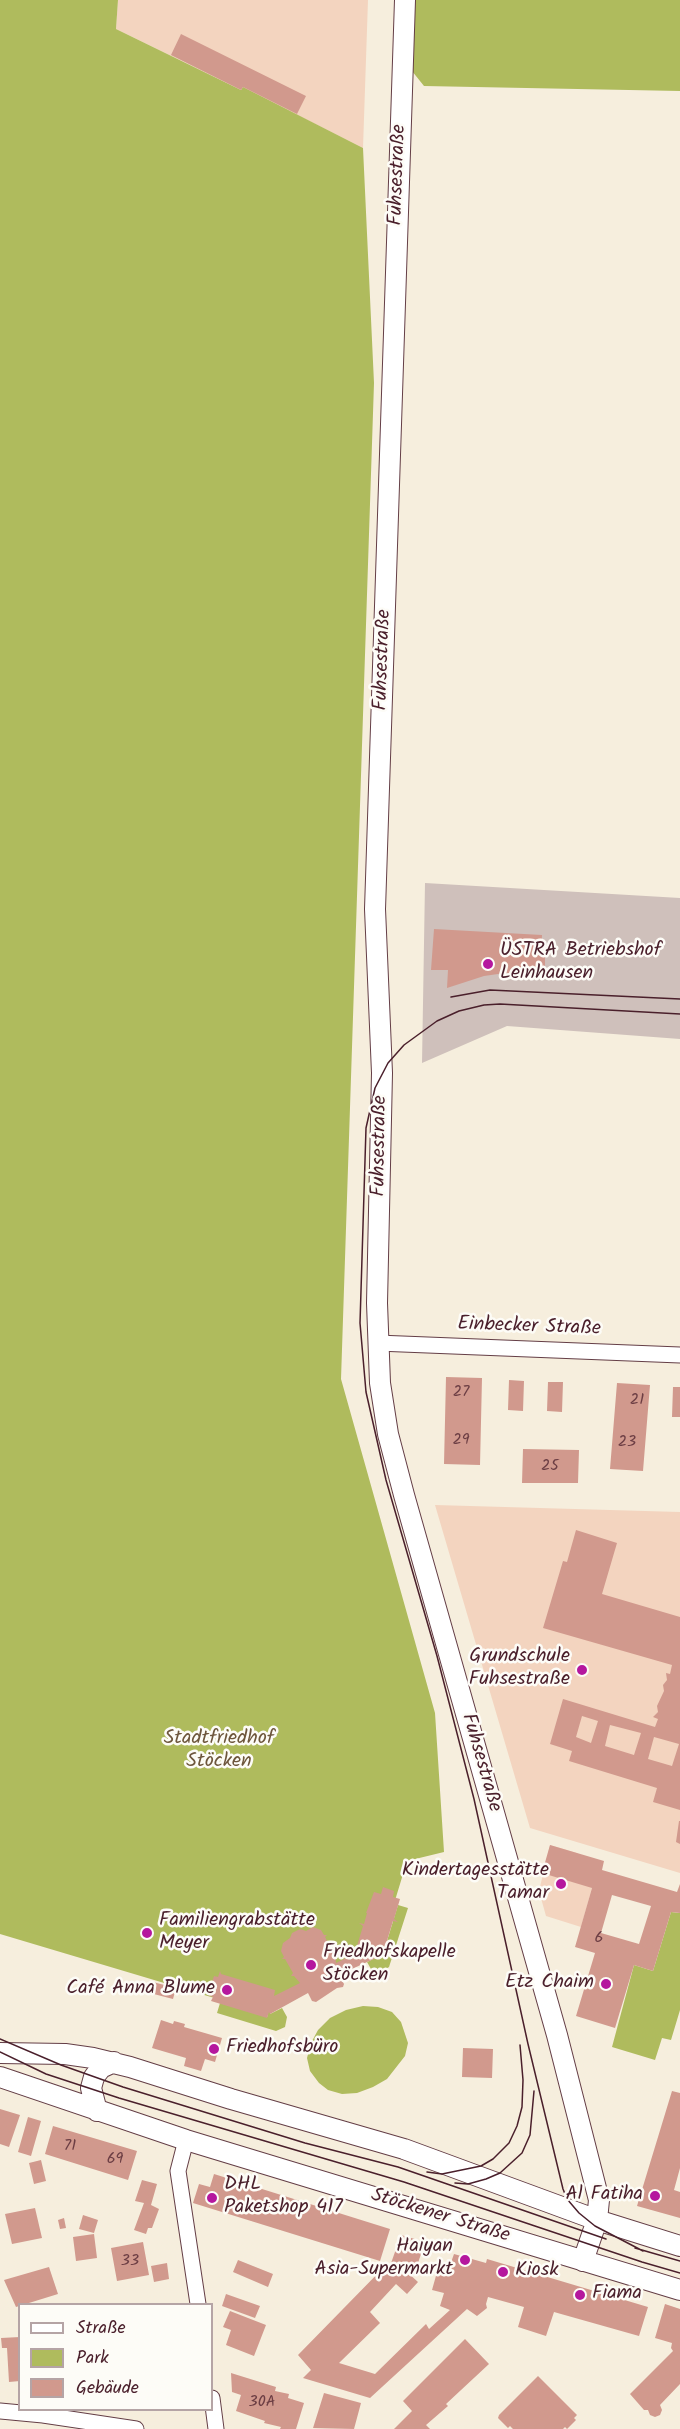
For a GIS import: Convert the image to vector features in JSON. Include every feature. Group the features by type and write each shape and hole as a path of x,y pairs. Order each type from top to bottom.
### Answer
{"street":[{"name":"Fuhsestraße","path":"405,0 375,909 382,1073 377,1343 380,1383 388,1434 557,2035 599,2200 597,2220 583,2261"},
{"name":"Einbecker Straße","path":"377,1343 680,1355"},
{"path":"0,2053 65,2054 114,2062 231,2099 404,2148 597,2220 680,2246"},
{"path":"97,2111 91,2088 94,2077 101,2068 114,2062"},
{"name":"Stöckener Straße","path":"0,2077 186,2140 680,2290"},
{"path":"186,2140 178,2171 198,2303"},
{"path":"213,2406 216,2429"},
{"path":"0,2411 136,2429"}],"shaded area":[{"path":"118,0 368,0 363,148 243,88 241,90 116,29"},
{"path":"425,883 680,898 680,1039 507,1026 422,1063"},
{"name":"Grundschule Fuhsestraße","path":"435,1505 680,1512 680,1873 530,1828"},
{"name":"Kindertagesstätte Tamar","path":"550,1845 577,1853 592,1888 581,1927 546,1916 539,1891"}],"green space":[{"name":"Stadtfriedhof Stöcken","path":"0,0 118,0 116,29 241,90 243,87 363,148 374,383 341,1379 435,1713 444,1852 407,1861 379,1953 383,1954 398,1905 408,1908 389,1967 381,1972 371,1969 367,1962 380,1956 378,1954 270,2013 282,2008 287,2017 285,2027 276,2031 217,2013 220,2003 267,2017 268,2014 0,1934"},
{"path":"413,0 680,0 680,91 424,86 412,71"},
{"path":"671,1912 680,1913 680,2010 671,2040 662,2038 655,2060 612,2047 634,1965 653,1971"},
{"path":"363,2006 378,2007 392,2012 401,2022 408,2043 405,2056 387,2079 373,2087 357,2093 342,2094 328,2090 310,2071 307,2058 311,2043 318,2030 330,2018 346,2010"}],"building":[{"path":"181,34 306,96 297,114 243,87 241,90 171,55"},
{"name":"ÜSTRA Betriebshof Leinhausen","path":"434,929 542,935 541,957 545,957 545,969 541,968 541,975 505,973 484,976 447,988 448,970 431,970"},
{"path":"446,1377 482,1378 480,1465 444,1464"},
{"path":"509,1380 524,1381 523,1411 508,1410"},
{"path":"548,1382 563,1382 562,1412 547,1411"},
{"path":"617,1383 650,1385 643,1471 610,1469"},
{"path":"673,1387 680,1387 680,1417 672,1417"},
{"path":"523,1449 579,1450 578,1483 522,1483"},
{"path":"576,1530 617,1543 602,1594 680,1617 680,1810 653,1802 657,1788 569,1761 572,1751 550,1744 563,1699 655,1727 658,1719 653,1717 658,1712 657,1706 664,1691 663,1685 667,1680 666,1673 670,1674 672,1665 543,1628 563,1561 567,1562","holes":["582,1716 598,1721 591,1743 576,1737","610,1725 641,1733 634,1755 605,1746","654,1737 679,1744 672,1766 648,1759"]},
{"path":"680,1821 680,1844 676,1842"},
{"path":"550,1845 604,1861 602,1870 677,1892 680,1884 680,1913 671,1912 653,1971 634,1965 615,2028 576,2016 595,1953 575,1947 592,1888 542,1873","holes":["612,1895 651,1906 639,1944 601,1933"]},
{"path":"383,1887 394,1891 393,1897 400,1899 394,1919 398,1922 393,1921 383,1954 378,1953 380,1956 339,1975 344,1984 343,1987 337,1988 316,2002 312,2001 308,1993 270,2014 269,2012 267,2018 211,2001 213,1997 208,1995 214,1976 218,1977 220,1971 221,1974 275,1990 274,1996 300,1983 294,1976 291,1976 293,1973 285,1959 282,1959 284,1957 281,1951 283,1943 290,1938 292,1933 300,1929 306,1931 313,1927 327,1935 325,1937 335,1952 336,1963 356,1953 355,1949 360,1951 363,1948 357,1946 363,1926 359,1923 364,1924 374,1892 381,1894"},
{"path":"149,1981 176,1988 173,1999 146,1992"},
{"path":"161,2020 173,2024 174,2021 185,2024 184,2027 222,2038 215,2062 205,2059 201,2071 184,2066 186,2058 152,2048"},
{"path":"463,2048 493,2049 492,2078 462,2077"},
{"path":"672,2091 680,2093 680,2168 674,2190 680,2192 680,2218 637,2206"},
{"path":"0,2109 20,2115 9,2147 0,2144"},
{"path":"28,2117 41,2121 31,2156 18,2152"},
{"path":"53,2126 137,2151 128,2180 45,2154"},
{"path":"41,2160 46,2181 34,2184 29,2163"},
{"path":"214,2174 390,2229 380,2261 193,2203 199,2184 210,2187"},
{"path":"142,2180 157,2184 151,2205 159,2209 152,2228 148,2228 146,2234 134,2230 144,2203 135,2201"},
{"path":"35,2208 42,2238 12,2244 5,2214"},
{"path":"83,2215 98,2220 94,2233 79,2229"},
{"path":"64,2218 66,2228 60,2229 58,2220"},
{"path":"94,2234 97,2258 76,2261 73,2237"},
{"path":"401,2235 425,2242 415,2272 409,2270 407,2272 418,2282 407,2294 396,2284 370,2312 380,2323 339,2363 375,2374 426,2324 429,2329 450,2310 440,2306 444,2293 432,2290 439,2265 449,2268 454,2254 486,2263 487,2259 648,2307 639,2336 554,2312 546,2336 518,2327 524,2307 488,2297 487,2308 477,2316 467,2309 370,2398 303,2378 311,2370 298,2355 387,2264 390,2266"},
{"path":"143,2242 149,2275 117,2281 111,2248"},
{"path":"238,2260 273,2274 268,2287 233,2272"},
{"path":"167,2263 169,2279 154,2282 151,2266"},
{"path":"49,2267 58,2294 29,2303 18,2303 16,2307 4,2280"},
{"path":"226,2294 260,2306 255,2318 222,2306"},
{"path":"665,2304 680,2309 680,2384 660,2405 662,2410 660,2415 655,2417 650,2415 648,2410 644,2410 630,2394 673,2351 672,2343 655,2338"},
{"path":"230,2311 266,2325 254,2356 226,2345 231,2330 223,2327"},
{"path":"18,2337 18,2381 9,2382 7,2348 2,2348 1,2338"},
{"path":"465,2339 489,2364 426,2425 430,2429 394,2429 412,2411 403,2401"},
{"path":"231,2373 276,2387 275,2391 289,2394 288,2398 304,2403 296,2429 280,2429 281,2427 264,2423 265,2421 236,2411 241,2395 232,2392"},
{"path":"538,2376 577,2415 574,2418 576,2420 567,2429 565,2427 563,2429 513,2429 510,2426 508,2428 498,2418"},
{"path":"324,2393 361,2403 354,2429 313,2428"}],"tram line":[{"path":"451,997 490,990 680,999"},
{"path":"643,2251 595,2226 579,2213 567,2199 563,2189 528,2044 474,1799 437,1656 386,1480 366,1392 360,1323 366,1128 375,1088 388,1063 404,1045 437,1021 459,1011 484,1005 680,1014"},
{"path":"0,2039 61,2065 123,2087 305,2143 398,2167 606,2239"},
{"path":"427,2172 442,2174 481,2166 493,2159 509,2143 522,2107 523,2080 520,2045"},
{"path":"0,2052 46,2074 119,2098 404,2182 680,2273"},
{"path":"455,2183 468,2184 500,2173 522,2153 530,2135 534,2091"},
{"path":"635,2248 680,2261"}],"place":[{"name":"ÜSTRA Betriebshof Leinhausen","path":"488,964"},
{"name":"Grundschule Fuhsestraße","path":"582,1670"},
{"name":"Kindertagesstätte Tamar","path":"561,1884"},
{"name":"Familiengrabstätte Meyer","path":"147,1933"},
{"name":"Friedhofskapelle Stöcken","path":"311,1965"},
{"name":"Etz Chaim","path":"606,1984"},
{"name":"Café Anna Blume","path":"227,1990"},
{"name":"Friedhofsbüro","path":"214,2049"},
{"name":"Al Fatiha","path":"655,2196"},
{"name":"DHL Paketshop 417","path":"212,2198"},
{"name":"Haiyan Asia-Supermarkt","path":"465,2260"},
{"name":"Kiosk","path":"503,2272"},
{"name":"Fiama","path":"580,2295"}]}
